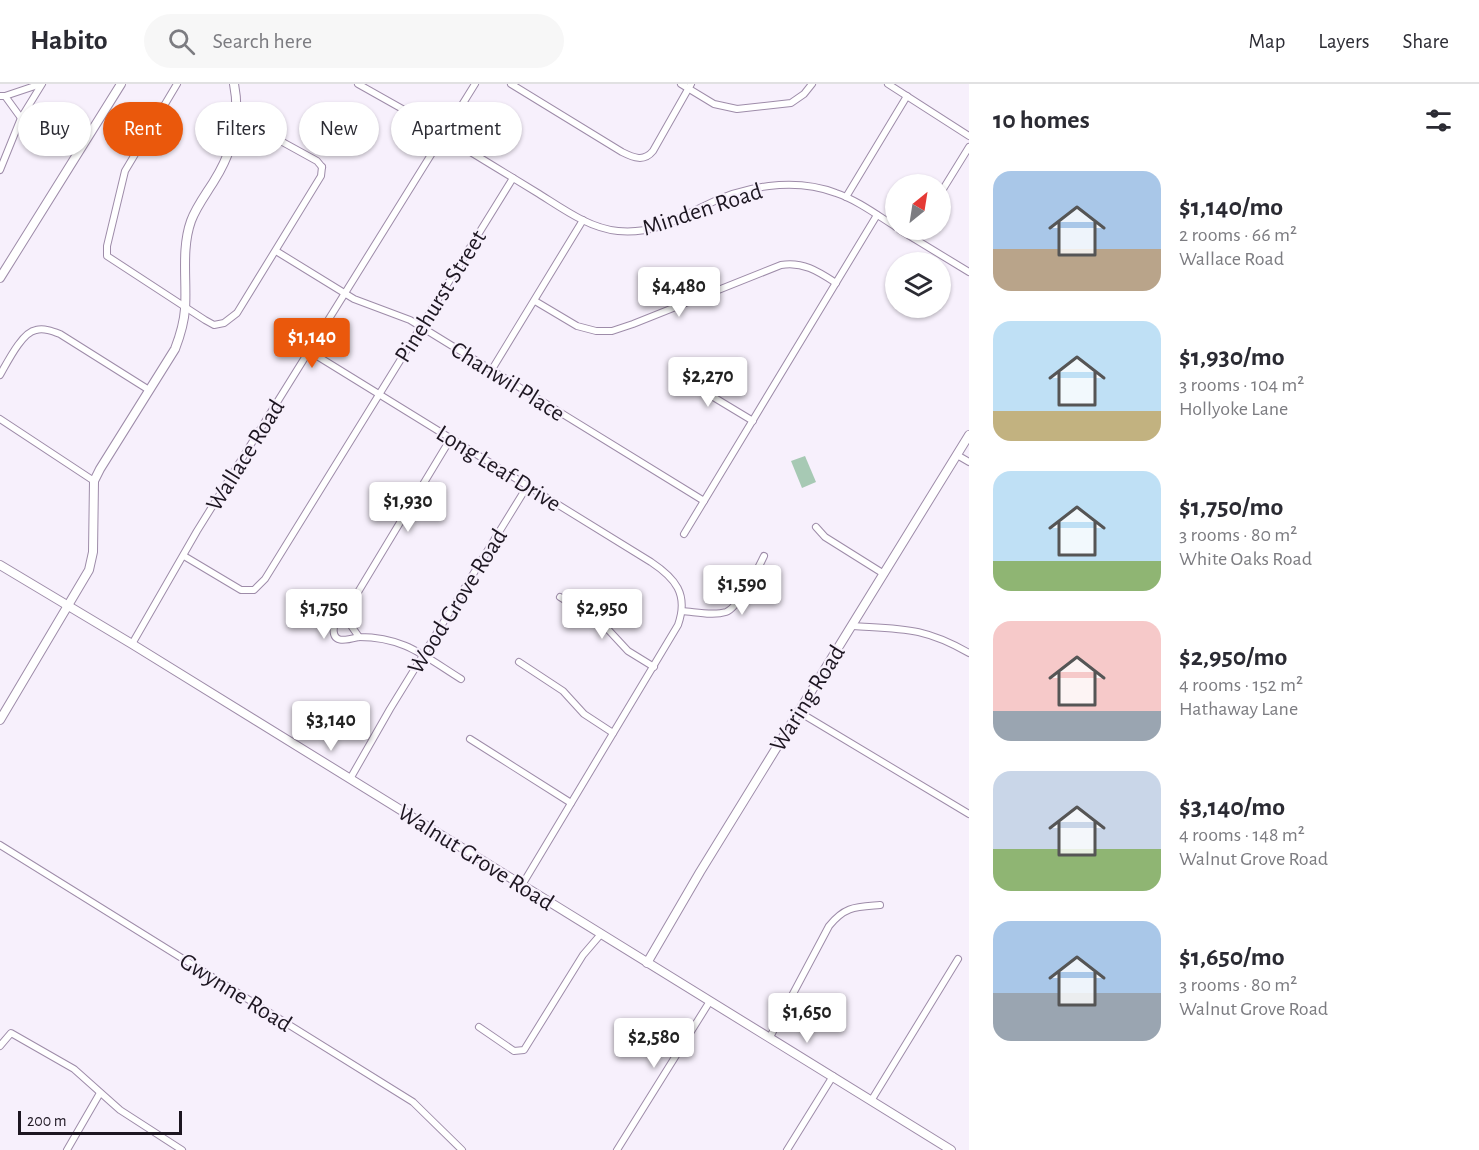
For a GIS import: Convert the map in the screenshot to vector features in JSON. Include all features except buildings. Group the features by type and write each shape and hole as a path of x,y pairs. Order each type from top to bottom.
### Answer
{"main road":[{"path":"0,278 121,84"},
{"path":"234,84 236,102"},
{"path":"0,720 89,570 93,552 94,481 176,350 183,330 186,248 190,223 228,156"},
{"name":"Waring Road","path":"647,963 700,872 969,435"},
{"name":"Walnut Grove Road","path":"0,565 132,644 951,1150"}],"street":[{"path":"18,114 3,96 42,84"},
{"path":"31,102 42,84"},
{"path":"177,84 125,171 107,246 107,256 214,325 231,319 237,313 325,167 317,160 287,144"},
{"name":"Minden Road","path":"358,84 391,103"},
{"name":"Wallace Road","path":"464,102 475,84"},
{"path":"511,84 634,158 645,158 654,151 690,86"},
{"path":"681,84 690,86 714,104 731,109 779,106 795,101 812,84"},
{"path":"888,84 969,136"},
{"path":"846,197 907,96"},
{"path":"0,170 18,125"},
{"path":"951,176 969,147"},
{"name":"Wallace Road","path":"132,644 197,531 430,156"},
{"name":"Minden Road","path":"477,156 583,220 615,231 648,230 671,224 726,197 773,186 812,186 826,189 846,197 885,220"},
{"name":"Pinehurst Street","path":"184,556 241,590 254,590 266,579 513,178"},
{"path":"684,534 877,215"},
{"path":"491,370 583,220"},
{"path":"917,240 969,272"},
{"name":"Chanwil Place","path":"276,250 360,302 403,317 421,327 704,501"},
{"path":"535,301 577,326 606,331 633,324 787,264 812,268 836,283"},
{"path":"0,375 22,339 33,330 45,329 60,334 149,390"},
{"name":"Long Leaf Drive","path":"309,351 666,572 677,584 682,611"},
{"path":"688,374 695,386 753,421"},
{"path":"0,419 94,481"},
{"path":"451,438 346,612 334,626 334,634 343,640 359,637 392,640 461,679"},
{"path":"957,455 969,462"},
{"name":"Wood Grove Road","path":"350,779 528,485"},
{"path":"816,527 825,537 884,574"},
{"path":"522,885 654,667 678,625 682,611 719,613 729,611 765,556"},
{"path":"560,597 602,623 628,651 654,667"},
{"path":"346,612 359,637"},
{"path":"853,626 921,631 943,639 969,653"},
{"path":"519,662 563,691 584,714 613,733"},
{"path":"799,712 969,813"},
{"path":"471,740 571,803"},
{"name":"Gwynne Road","path":"0,845 413,1102 454,1148 462,1150"},
{"path":"770,1037 829,926 838,915 855,907 880,905"},
{"path":"479,1027 514,1051 524,1050 583,954 601,934"},
{"path":"871,1101 958,958"},
{"path":"617,1150 710,1001"},
{"path":"0,1046 11,1033 74,1069 120,1110 181,1150"},
{"path":"787,1150 833,1076"},
{"path":"66,1150 100,1093"}],"green space":[{"path":"805,456 816,482 802,488 791,461"}]}
